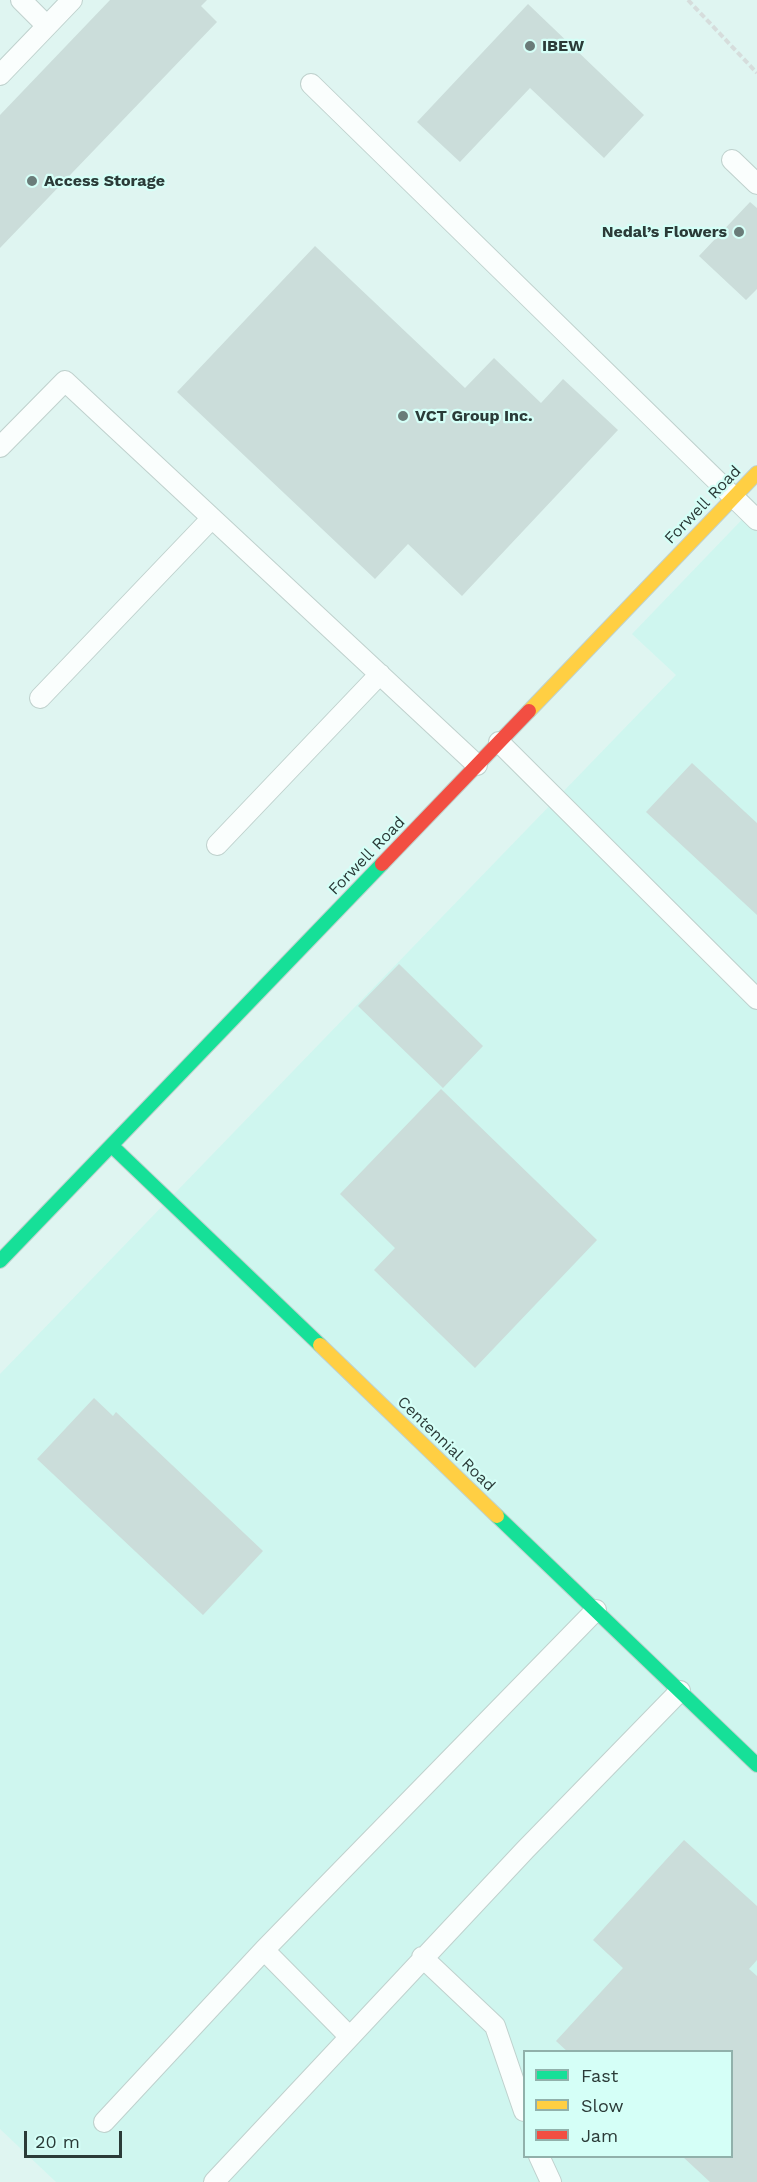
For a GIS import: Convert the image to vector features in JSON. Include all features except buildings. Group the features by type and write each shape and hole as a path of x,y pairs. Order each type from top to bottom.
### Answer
{"street":[{"name":"Forwell Road","path":"0,1261 757,473"},
{"name":"Centennial Road","path":"112,1146 757,1765"}],"lane":[{"path":"21,0 47,26"},
{"path":"0,75 72,0"},
{"path":"311,84 757,520"},
{"path":"732,160 757,184"},
{"path":"0,447 65,381 477,765"},
{"path":"40,698 212,518"},
{"path":"217,844 380,674"},
{"path":"499,742 757,999"},
{"path":"104,2122 264,1950 596,1610"},
{"path":"214,2182 422,1958 680,1691"},
{"path":"264,1950 349,2036"},
{"path":"422,1958 495,2026 523,2105"},
{"path":"539,2158 551,2182"}],"path":[{"path":"688,0 757,73"}],"shaded area":[{"path":"757,504 757,2182 56,2182 0,2129 0,1374 676,675 632,634"}],"traffic: fast":[{"path":"0,1261 382,864"},
{"path":"112,1146 320,1345"},
{"path":"497,1516 757,1765"}],"traffic: slow":[{"path":"529,711 757,473"},
{"path":"320,1345 497,1516"}],"traffic: jam":[{"path":"382,864 529,711"}],"place":[{"name":"IBEW","path":"530,46"},
{"name":"Access Storage","path":"32,181"},
{"name":"Nedal’s Flowers","path":"739,232"},
{"name":"VCT Group Inc.","path":"403,416"}]}
